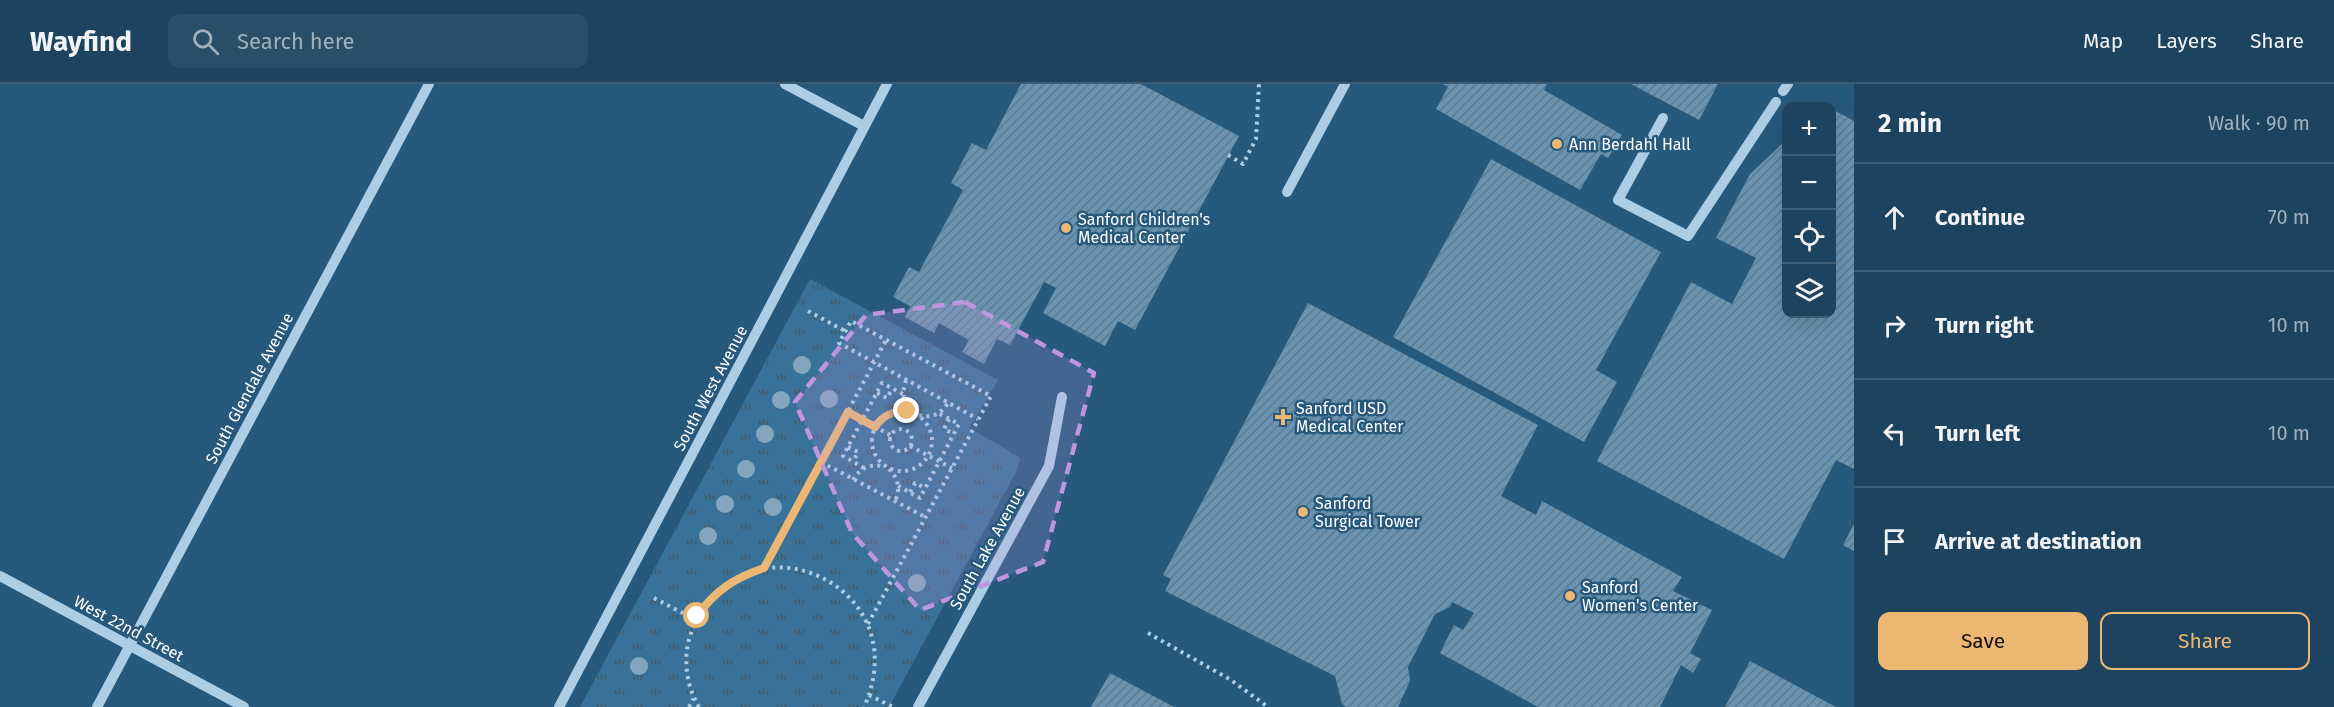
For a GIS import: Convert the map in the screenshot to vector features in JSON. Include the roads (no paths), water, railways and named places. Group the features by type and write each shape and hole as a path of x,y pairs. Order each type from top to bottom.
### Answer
{"street":[{"name":"South Glendale Avenue","path":"97,707 429,84"},
{"path":"785,84 864,126"},
{"name":"South West Avenue","path":"559,707 887,84"},
{"path":"1287,192 1345,84"},
{"path":"1663,118 1618,200 1688,236 1776,102"},
{"name":"South Lake Avenue","path":"918,707 1049,466 1062,397"},
{"name":"West 22nd Street","path":"0,576 244,707"}],"place":[{"name":"Ann Berdahl Hall","path":"1557,144"},
{"name":"Sanford Children's Medical Center","path":"1066,228"},
{"name":"Sanford USD Medical Center","path":"1283,417"},
{"name":"Sanford Surgical Tower","path":"1303,512"},
{"name":"Sanford Women's Center","path":"1570,596"}]}
